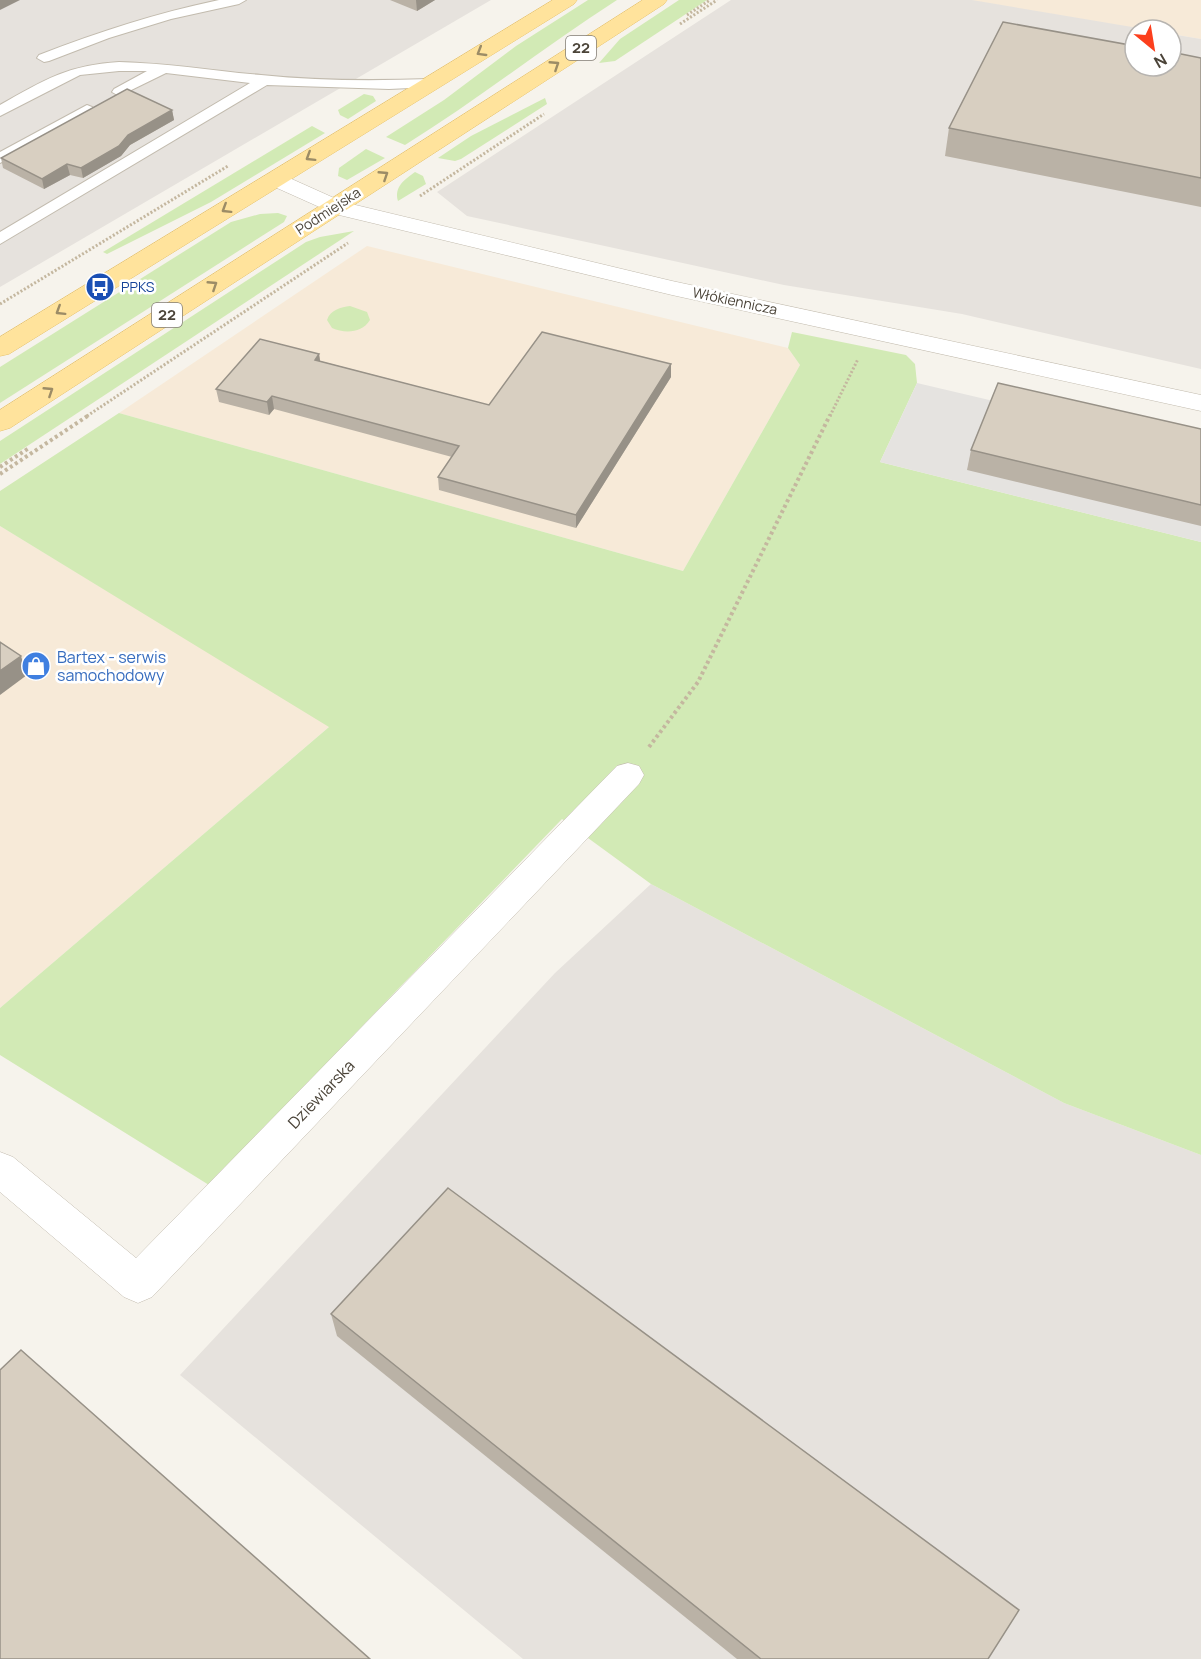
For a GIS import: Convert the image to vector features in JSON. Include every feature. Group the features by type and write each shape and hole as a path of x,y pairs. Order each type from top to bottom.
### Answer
{"main road":[{"path":"0,348 567,0"},
{"name":"Podmiejska","path":"0,422 657,0"}],"street":[{"name":"Włókiennicza","path":"276,179 335,207 672,288 1201,404"},
{"name":"Dziewiarska","path":"0,1169 138,1284 628,775"}],"lane":[{"path":"191,0 206,7"},
{"path":"44,58 146,22 239,0"},
{"path":"0,111 75,72 96,68 162,70 265,80 372,86 432,83"},
{"path":"119,92 162,70"},
{"path":"0,239 265,80"},
{"path":"0,158 87,110"}],"path":[{"path":"628,775 698,682 872,331"}],"shaded area":[{"path":"0,0 491,0 0,287"},
{"path":"731,0 972,0 1123,25 1123,78 1183,78 1183,36 1201,39 1201,369 962,314 784,285 467,216 437,192"},
{"path":"969,0 1201,0 1201,39 1183,36 1183,18 1123,18 1123,26"},
{"path":"367,246 788,348 800,365 683,571 119,413"},
{"path":"917,383 1201,450 1201,542 880,462"},
{"path":"0,526 330,726 0,1008"},
{"path":"651,884 1064,1103 1201,1155 1201,1659 523,1659 180,1375 555,973"}],"green space":[{"path":"588,0 617,0 405,145 386,137 444,100 516,46"},
{"path":"679,0 707,0 615,61 599,63 620,39"},
{"path":"364,94 373,96 376,101 348,119 340,115 338,110"},
{"path":"545,98 547,104 461,159 455,161 438,158 471,136"},
{"path":"312,126 325,133 211,202 107,254 103,252"},
{"path":"366,149 385,158 347,180 338,176 339,168"},
{"path":"415,172 423,176 426,184 398,201 399,188"},
{"path":"278,213 287,216 284,222 0,403 0,367 231,222 260,214"},
{"path":"354,231 0,464 0,441 306,242"},
{"path":"350,306 367,312 370,320 367,324 353,331 332,328 327,320 333,311"},
{"path":"792,332 906,355 915,364 917,383 880,462 1201,542 1201,1155 1064,1103 651,884 562,819 209,1185 0,1055 0,1008 329,727 0,526 0,491 119,413 683,571 800,365 788,348"}],"building":[{"path":"1003,22 1123,44 1123,78 1183,78 1183,54 1201,58 1201,178 949,128"},
{"path":"127,89 172,110 128,135 119,146 81,168 67,164 42,179 1,158"},
{"path":"542,332 671,364 576,515 438,477 459,446 272,396 267,402 216,389 260,339 319,354 315,360 489,405"},
{"path":"998,383 1201,429 1201,505 971,450"},
{"path":"0,642 21,656 0,671"},
{"path":"448,1188 1019,1610 988,1659 761,1659 331,1314"},
{"path":"21,1350 370,1659 0,1659 0,1370"}],"place":[{"name":"PPKS","path":"100,287"},
{"name":"Bartex - serwis samochodowy","path":"36,666"}]}
